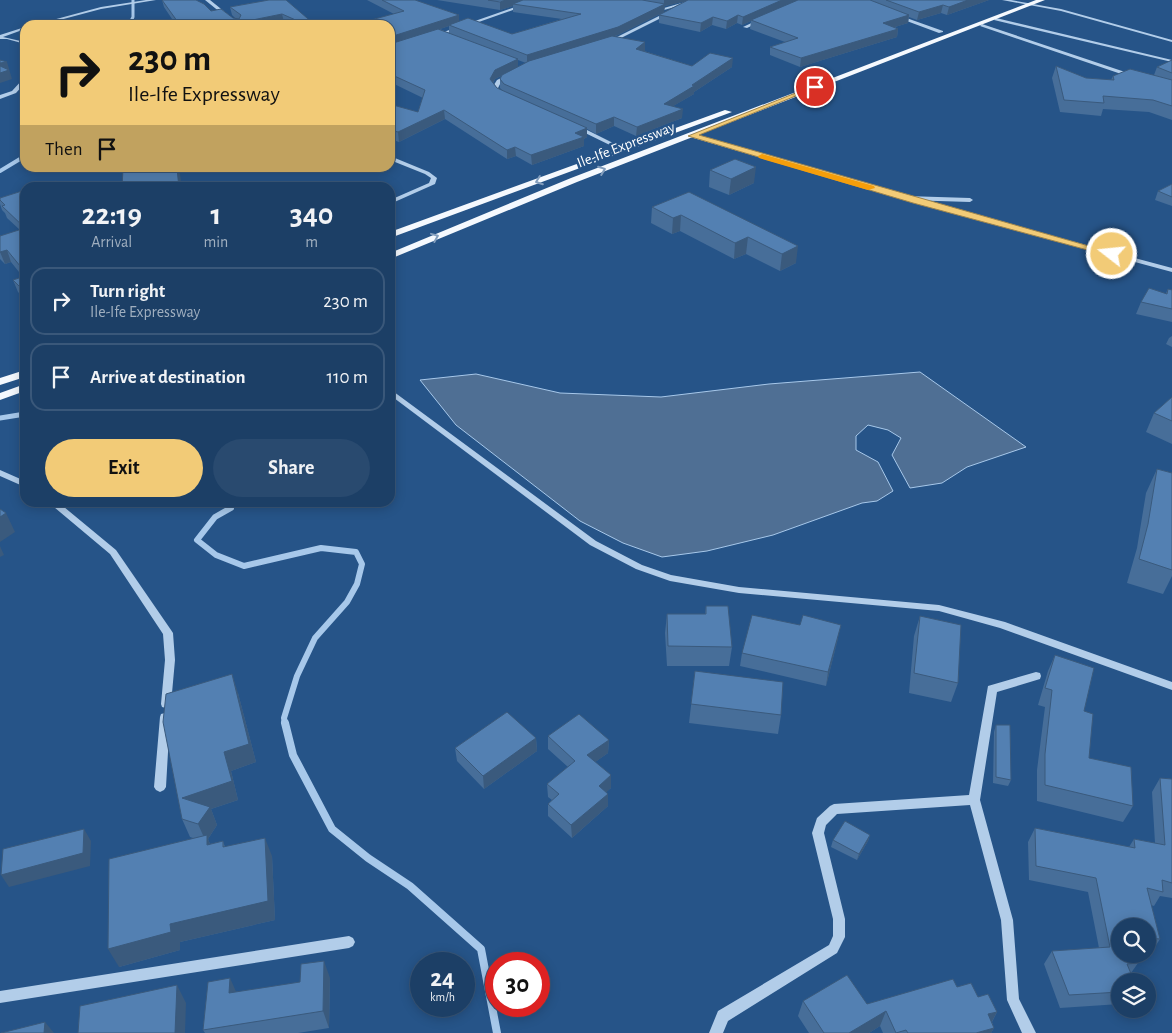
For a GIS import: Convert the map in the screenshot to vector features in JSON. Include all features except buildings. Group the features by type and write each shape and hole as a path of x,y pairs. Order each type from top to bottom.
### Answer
{"main road":[{"name":"Ile-Ife Expressway","path":"395,233 868,61 941,32 1019,4 1042,0"},
{"name":"Ile-Ife Expressway","path":"395,254 574,180 982,25 1028,3"},
{"path":"606,156 620,163"},
{"path":"561,173 574,180"},
{"path":"0,382 20,375"},
{"path":"0,397 20,389"}],"street":[{"path":"53,20 118,5 154,0"},
{"path":"207,0 233,20"},
{"path":"433,36 539,0"},
{"path":"602,44 621,38 697,0"},
{"path":"1004,0 1019,4"},
{"path":"654,7 664,9 689,3"},
{"path":"1028,3 1061,10 1172,42"},
{"path":"892,14 941,32"},
{"path":"745,27 772,16"},
{"path":"996,19 1172,61"},
{"path":"982,25 1136,78"},
{"path":"0,37 20,30"},
{"path":"442,34 450,37"},
{"path":"0,37 20,42"},
{"path":"509,98 501,95 495,88 499,81 520,70"},
{"path":"0,97 14,92 20,85"},
{"path":"572,124 624,150"},
{"path":"692,136 906,198 1172,270"},
{"path":"395,160 427,173 434,178 432,184 395,200"},
{"path":"906,198 970,200"},
{"path":"395,395 593,543 640,567 670,578 739,590 939,608 1002,625 1172,686"},
{"path":"0,473 20,482"},
{"path":"58,507 113,552 168,633 170,660 160,787"},
{"path":"1029,1033 1013,1000 1007,920 974,800 992,689 1036,676"},
{"path":"716,1033 723,1016 833,949 839,937 839,919 818,833 821,822 834,808 974,800"},
{"path":"0,997 349,942"}],"water":[{"path":"920,372 1026,447 967,467 942,483 910,488 892,455 901,438 888,430 868,425 856,436 856,450 878,462 893,491 877,501 862,503 773,535 707,551 662,557 623,543 580,521 456,425 420,380 476,374 560,393 661,397 769,384"}],"waterway":[{"path":"132,20 133,0"},
{"path":"0,171 20,159"},
{"path":"0,418 20,415"},
{"path":"231,507 215,517 197,540 216,555 244,566 321,548 356,552 362,564 357,584 347,602 315,638 297,676 284,718 285,724"},
{"path":"285,723 293,755 332,829 368,858 410,886 481,949 497,1033"}],"slow traffic":[{"path":"762,156 871,188"}],"route":[{"path":"815,87 692,136 916,201 1112,254"}]}
